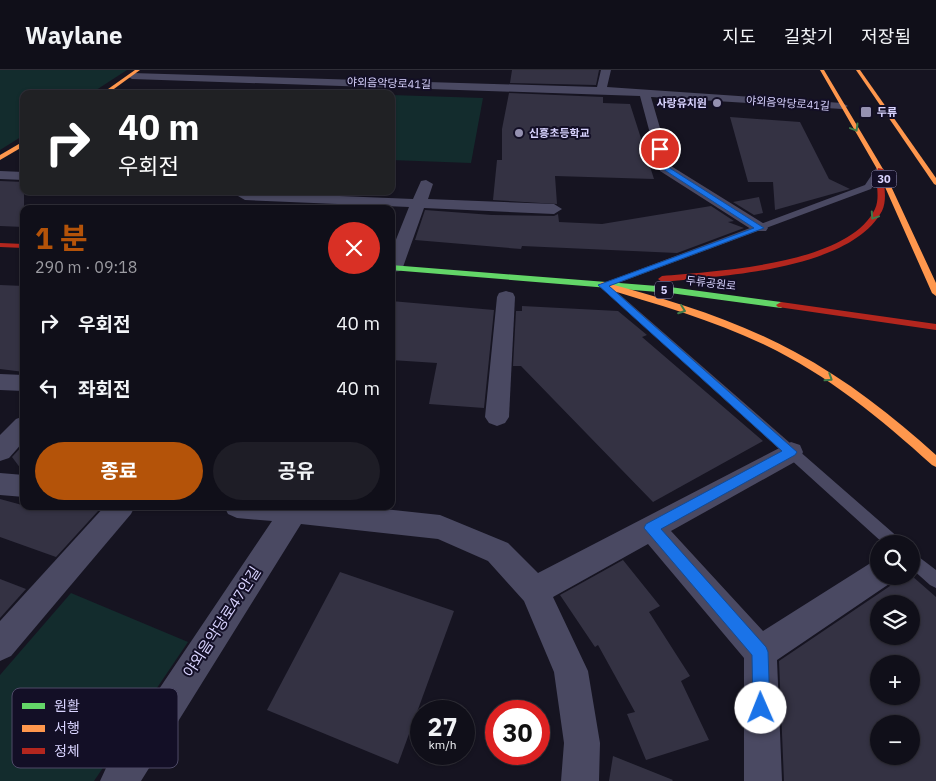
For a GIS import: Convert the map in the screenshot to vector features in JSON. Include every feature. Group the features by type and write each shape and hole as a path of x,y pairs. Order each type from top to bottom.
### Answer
{"main road":[{"name":"30","path":"822,70 880,169 936,293"},
{"path":"858,70 934,178"},
{"path":"109,90 135,73"},
{"path":"0,158 20,146"},
{"path":"602,285 771,266 840,246 860,234 879,211 880,169"},
{"path":"0,245 20,246"},
{"name":"두류공원로","path":"395,267 670,290 936,327"},
{"path":"602,285 672,306 769,343 860,398 936,462"}],"street":[{"path":"360,82 362,70"},
{"path":"601,90 606,70"},
{"name":"야외음악당로41길","path":"135,73 258,74 360,82 601,90 842,106"},
{"path":"326,90 333,80"},
{"path":"645,93 665,168 760,228"},
{"path":"0,175 20,176"},
{"path":"395,262 426,184"},
{"path":"277,195 418,204 554,209"},
{"path":"497,417 506,297"},
{"path":"0,382 20,384"},
{"path":"0,451 20,428"},
{"path":"535,591 791,452"},
{"path":"0,484 20,486"},
{"path":"0,645 118,510"},
{"path":"269,510 440,527 498,552 535,591 571,671 582,743 580,781"},
{"name":"야외음악당로47안길","path":"178,690 293,513"},
{"path":"651,528 760,652 763,781"},
{"path":"760,652 870,580"},
{"name":"야외음악당로47안길","path":"119,781 127,768"}],"lane":[{"path":"880,169 868,187 602,285 885,535"},
{"path":"920,566 936,580"}],"green space":[{"path":"0,70 127,70 96,90 20,90 20,138 0,150"},
{"path":"395,95 483,98 471,163 395,160"},
{"path":"71,593 188,642 157,688 12,688 12,768 103,768 94,781 0,781 0,675"}],"building":[{"path":"512,70 599,70 596,85 510,83"},
{"path":"509,93 603,97 603,103 630,104 654,179 555,176 557,204 493,200 497,160 502,160 502,129"},
{"path":"730,117 800,122 829,179 850,189 775,210 773,182 748,182"},
{"path":"0,181 20,182 20,195 24,195 24,205 20,205 20,227 0,226"},
{"path":"759,197 763,213 754,215 733,202"},
{"path":"711,206 734,221 728,222 744,228 677,253 522,246 521,249 415,240 425,210 492,215 554,216 558,214 559,222 602,224"},
{"path":"0,285 20,286 20,372 0,369"},
{"path":"395,301 494,310 484,408 429,404 437,363 395,360"},
{"path":"522,306 618,311 647,335 642,337 763,441 653,502 521,366 513,366 516,311 522,311"},
{"path":"20,448 20,468 12,457"},
{"path":"0,499 20,504 20,510 98,511 56,557 0,537"},
{"path":"623,560 660,606 649,612 690,676 681,681 709,740 646,760 627,714 635,712 598,645 595,647 560,595"},
{"path":"340,572 454,611 421,700 410,700 410,731 398,764 267,710"},
{"path":"0,579 26,589 0,618"},
{"path":"920,583 936,597 936,781 784,781 779,661 870,600 870,645 920,645 920,595 877,595 890,585 920,585"},
{"path":"613,756 673,780 609,781"}],"traffic: fast":[{"path":"395,267 670,290 781,305"}],"traffic: slow":[{"path":"109,90 138,70"},
{"path":"822,70 880,169 936,293"},
{"path":"858,70 936,183"},
{"path":"0,158 20,146"},
{"path":"603,285 708,318 749,334 792,355 857,396 898,428 936,462"}],"traffic: jam":[{"path":"662,279 748,270 781,264 813,256 841,244 863,230 878,211 881,196 880,169"},
{"path":"0,245 20,246"},
{"path":"781,305 936,327"}],"place":[{"name":"사랑유치원","path":"717,103"},
{"name":"두류","path":"866,112"},
{"name":"신흥초등학교","path":"519,133"}],"route":[{"path":"660,149 665,168 760,228 602,285 791,452 651,528 760,652 761,708"}]}
